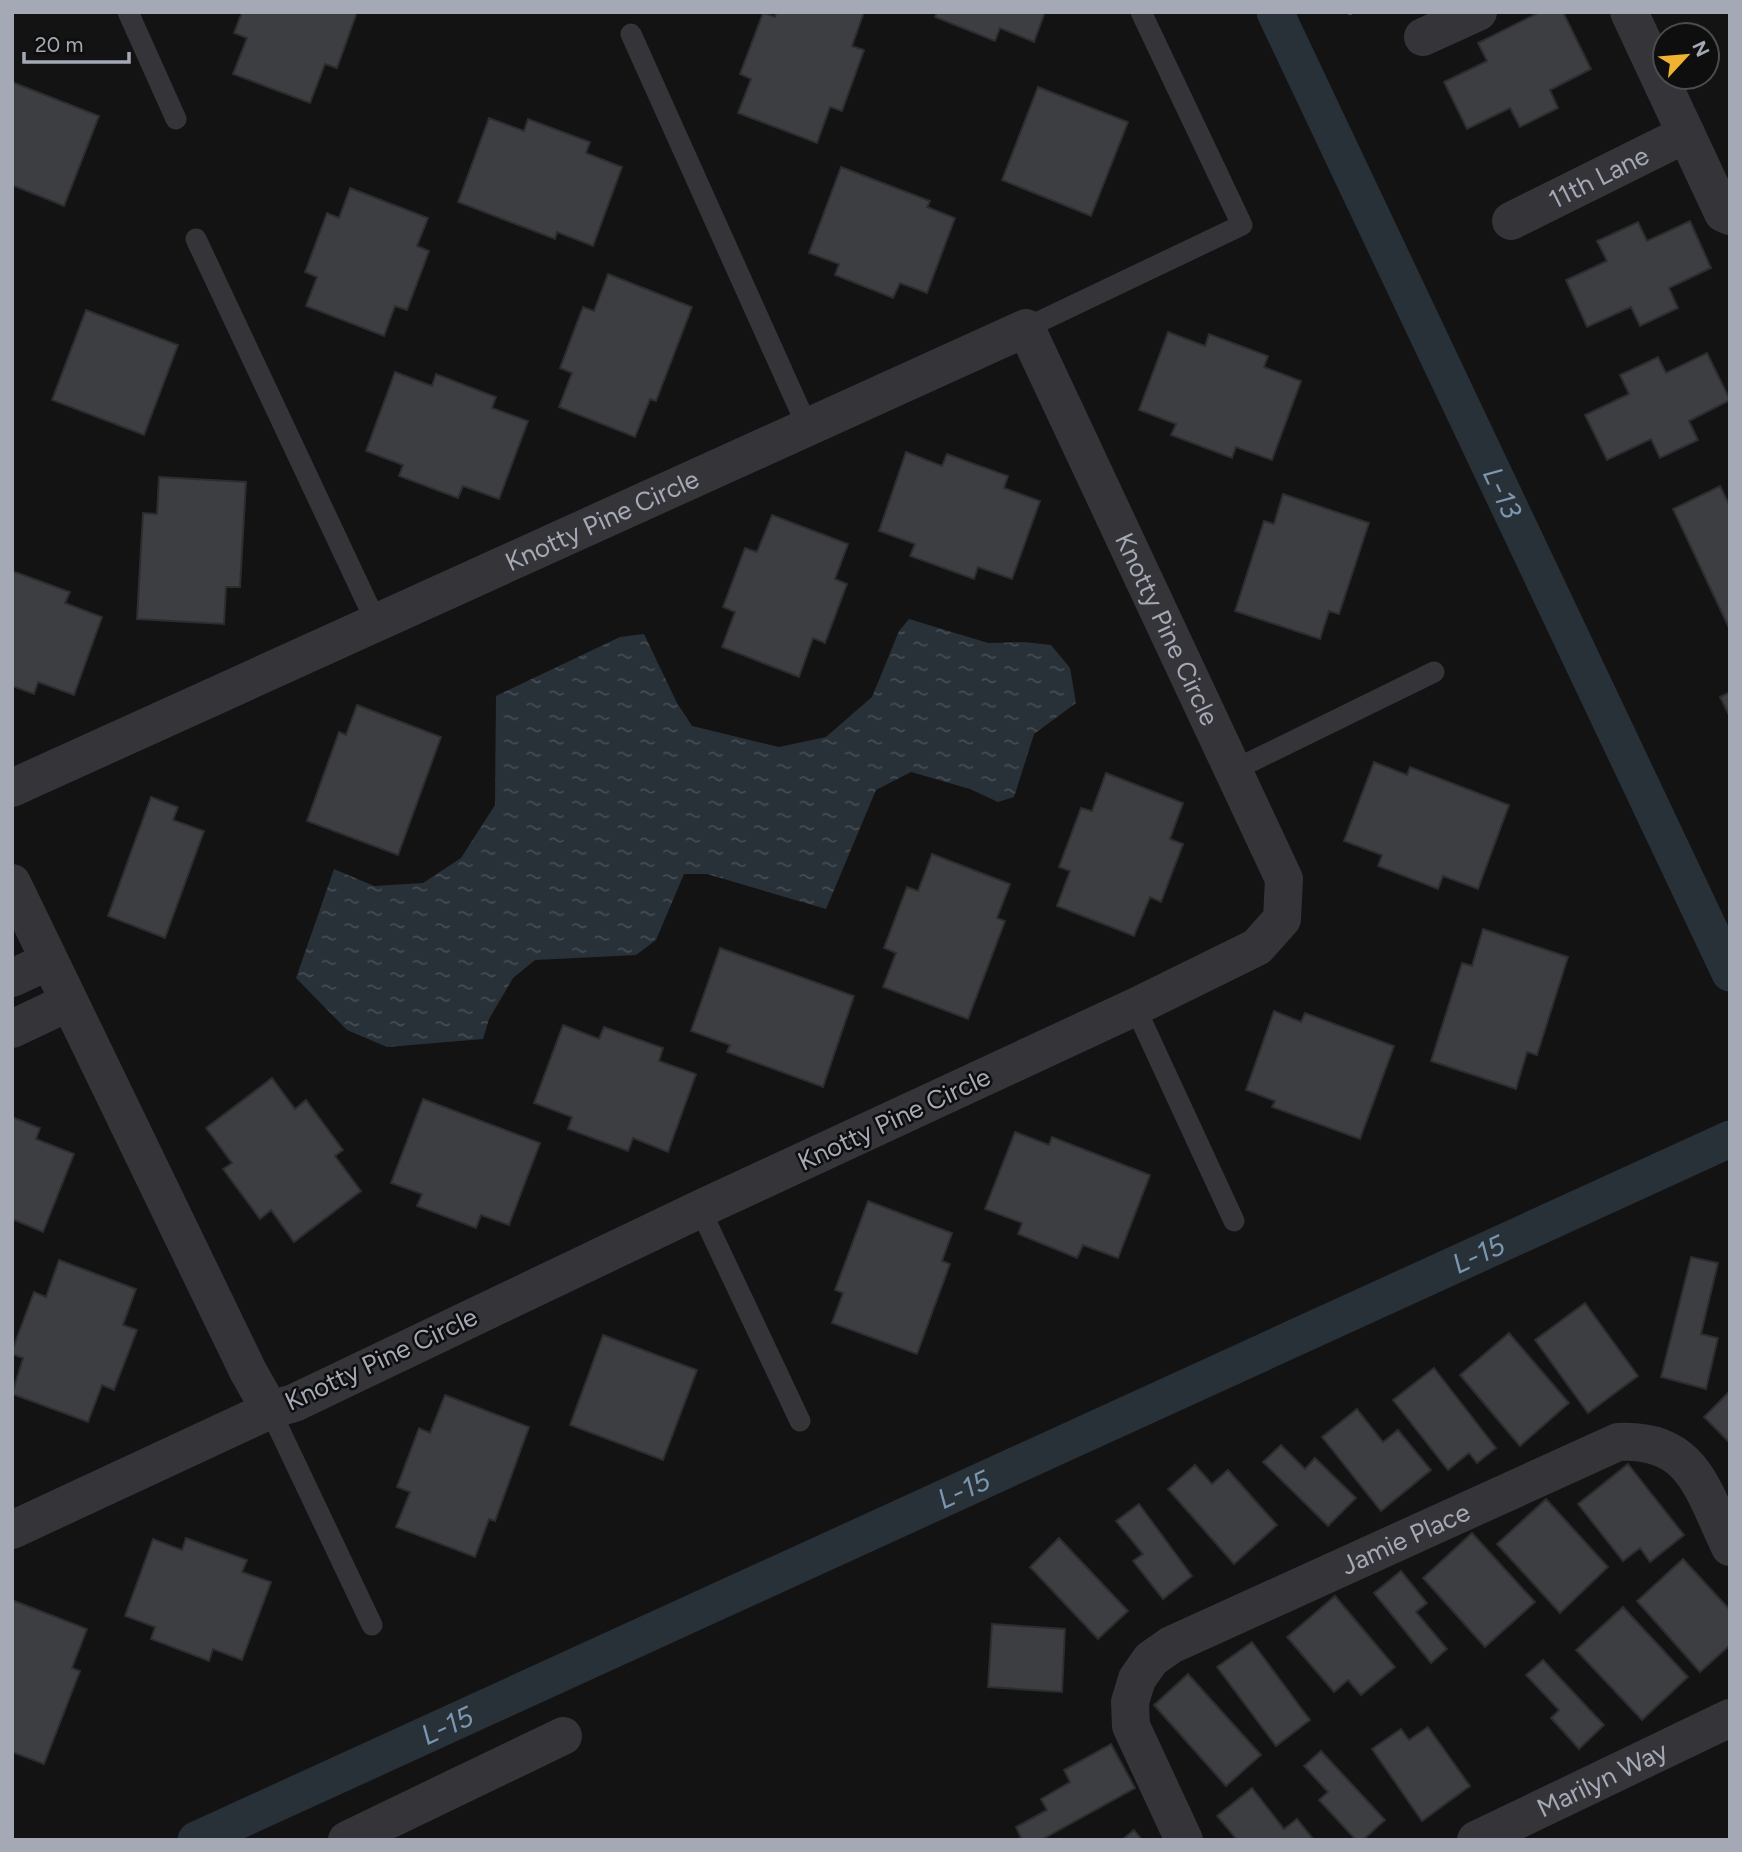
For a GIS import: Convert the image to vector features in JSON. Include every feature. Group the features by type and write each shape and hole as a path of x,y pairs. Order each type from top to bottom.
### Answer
{"street":[{"path":"1423,37 1478,12"},
{"path":"1629,12 1723,212 1730,216"},
{"name":"11th Lane","path":"1511,221 1686,134"},
{"name":"Knotty Pine Circle","path":"12,788 1026,328 1284,879 1282,919 1257,947 294,1403 270,1410 12,1530"},
{"name":"Knotty Pine Circle","path":"12,883 247,1371 270,1410"},
{"path":"12,978 49,961"},
{"path":"12,1029 69,1002"},
{"name":"Jamie Place","path":"1184,1840 1131,1726 1130,1702 1137,1679 1151,1659 1171,1645 1618,1442 1642,1441 1665,1447 1684,1461 1698,1481 1730,1546"},
{"name":"Marilyn Way","path":"1476,1840 1730,1718"},
{"path":"346,1840 563,1736"}],"lane":[{"path":"128,12 176,119"},
{"path":"1026,328 1242,225 1141,12"},
{"path":"631,34 808,428"},
{"path":"196,239 377,624"},
{"path":"1234,770 1434,672"},
{"path":"1135,1007 1234,1221"},
{"path":"700,1209 800,1421"},
{"path":"270,1410 372,1625"}],"water":[{"path":"909,619 988,643 1024,642 1051,645 1070,668 1076,703 1034,734 1014,797 998,802 970,789 911,772 876,790 826,909 707,874 684,874 656,940 636,955 535,960 513,978 489,1019 483,1039 387,1047 347,1030 296,978 334,869 374,886 423,883 461,858 495,805 496,696 620,637 644,634 677,703 692,726 779,747 826,737 872,697 899,631"}],"building":[{"path":"242,12 357,12 337,68 325,64 310,103 233,74 247,38 234,33"},
{"path":"776,12 864,12 852,46 864,50 842,111 830,107 817,143 738,113 751,79 740,74 763,13 775,17"},
{"path":"937,12 1045,12 1034,42 1000,28 995,41 935,17"},
{"path":"1540,12 1563,12 1591,69 1550,90 1558,108 1520,127 1510,108 1467,129 1444,82 1487,61 1478,43"},
{"path":"12,82 99,116 64,206 12,185"},
{"path":"1038,87 1128,122 1091,216 1002,180"},
{"path":"489,118 524,131 528,119 590,142 586,153 622,167 593,246 557,232 555,239 458,202"},
{"path":"841,167 930,201 927,207 955,218 927,293 900,283 893,298 835,275 839,264 809,253"},
{"path":"350,188 428,218 417,246 429,251 407,310 395,306 384,336 306,306 317,277 305,272 327,213 339,218"},
{"path":"1690,221 1711,268 1669,288 1678,308 1640,326 1631,307 1587,327 1566,280 1607,261 1597,241 1638,222 1647,241"},
{"path":"608,274 692,307 656,401 650,399 635,437 559,407 572,373 560,368 583,307 594,311"},
{"path":"86,310 178,345 144,435 52,400"},
{"path":"1168,332 1205,346 1209,334 1268,356 1264,367 1301,381 1272,460 1236,447 1232,458 1171,435 1176,424 1139,410"},
{"path":"1707,353 1730,400 1689,421 1698,440 1660,458 1651,439 1607,460 1585,415 1629,394 1620,375 1658,357 1666,373"},
{"path":"395,372 432,386 436,374 496,397 492,408 528,421 499,499 463,486 458,498 399,476 403,465 366,451"},
{"path":"906,452 942,466 947,454 1008,476 1004,488 1040,501 1012,579 978,567 974,579 910,556 915,544 879,531"},
{"path":"159,477 246,482 240,587 226,587 224,624 137,619 143,513 157,514"},
{"path":"1720,486 1730,506 1730,630 1673,509"},
{"path":"1283,494 1369,523 1339,614 1329,611 1320,639 1235,611 1264,521 1274,524"},
{"path":"772,515 848,544 835,579 847,584 825,643 813,638 799,677 722,647 735,612 723,607 745,548 757,552"},
{"path":"12,571 70,592 65,603 102,617 74,695 38,682 34,694 12,686"},
{"path":"1730,692 1730,717 1720,697"},
{"path":"357,705 441,737 398,855 307,821 339,732 346,735"},
{"path":"1374,762 1407,775 1410,767 1509,805 1478,889 1443,876 1438,889 1378,866 1382,855 1344,841"},
{"path":"1106,773 1183,803 1170,839 1183,844 1161,902 1150,897 1134,936 1057,906 1070,871 1059,867 1081,808 1092,811"},
{"path":"151,797 178,807 173,820 204,831 165,938 108,916"},
{"path":"932,854 1010,884 997,918 1005,921 968,1019 883,987 896,953 884,948 907,887 918,891"},
{"path":"1483,929 1568,957 1537,1055 1527,1052 1516,1089 1431,1061 1462,963 1472,966"},
{"path":"720,948 854,996 823,1087 727,1052 730,1045 691,1031"},
{"path":"1274,1011 1301,1022 1305,1013 1394,1046 1360,1139 1272,1107 1275,1101 1246,1090"},
{"path":"563,1025 599,1039 604,1027 663,1048 659,1061 696,1074 668,1152 633,1138 628,1151 568,1129 572,1117 534,1103"},
{"path":"272,1078 295,1109 306,1100 343,1150 335,1156 361,1191 294,1242 271,1210 260,1219 223,1169 232,1163 206,1128"},
{"path":"423,1099 540,1143 509,1225 481,1215 476,1228 417,1206 422,1194 391,1183"},
{"path":"12,1117 40,1128 36,1139 74,1154 43,1232 12,1219"},
{"path":"1015,1132 1049,1145 1052,1137 1150,1175 1118,1258 1083,1245 1077,1258 1018,1234 1022,1223 985,1209"},
{"path":"868,1201 952,1233 942,1261 950,1264 917,1354 832,1323 843,1293 835,1290"},
{"path":"1691,1257 1718,1263 1701,1334 1718,1338 1706,1389 1661,1377"},
{"path":"59,1260 136,1289 123,1325 137,1330 114,1390 102,1385 88,1422 12,1394 23,1358 12,1354 12,1351 34,1292 46,1297"},
{"path":"1585,1303 1638,1376 1588,1413 1535,1340"},
{"path":"1509,1333 1569,1403 1520,1446 1460,1375"},
{"path":"603,1335 697,1370 663,1460 570,1425"},
{"path":"1434,1368 1496,1448 1477,1463 1469,1453 1448,1470 1393,1400"},
{"path":"1730,1391 1730,1443 1704,1417"},
{"path":"445,1395 529,1427 495,1521 489,1519 475,1557 396,1527 410,1492 397,1487 419,1428 430,1433"},
{"path":"1357,1409 1383,1442 1398,1430 1431,1470 1381,1511 1322,1437"},
{"path":"1281,1445 1305,1469 1315,1458 1356,1498 1328,1526 1263,1462"},
{"path":"1628,1464 1684,1535 1650,1562 1640,1548 1623,1561 1578,1504"},
{"path":"1195,1465 1212,1484 1228,1470 1277,1525 1234,1564 1168,1489"},
{"path":"1546,1499 1608,1567 1560,1613 1497,1544"},
{"path":"1139,1504 1192,1576 1163,1599 1133,1561 1143,1554 1116,1521"},
{"path":"1472,1533 1535,1602 1485,1647 1423,1578"},
{"path":"186,1538 247,1560 242,1572 271,1582 242,1660 213,1649 209,1661 151,1639 155,1627 125,1616 153,1539 182,1550"},
{"path":"1059,1538 1128,1611 1098,1639 1030,1567"},
{"path":"1683,1559 1730,1610 1730,1645 1700,1672 1637,1601"},
{"path":"1401,1571 1427,1603 1416,1612 1447,1649 1431,1663 1374,1593"},
{"path":"1335,1596 1395,1667 1361,1695 1348,1680 1334,1692 1287,1637"},
{"path":"12,1600 87,1629 72,1668 80,1671 44,1764 12,1752"},
{"path":"1623,1607 1688,1677 1642,1720 1576,1650"},
{"path":"992,1624 1065,1629 1062,1692 988,1687"},
{"path":"1252,1642 1310,1720 1276,1746 1217,1667"},
{"path":"1543,1660 1604,1725 1579,1749 1551,1718 1559,1710 1526,1675"},
{"path":"1188,1674 1261,1755 1226,1786 1154,1705"},
{"path":"1428,1727 1470,1786 1422,1821 1372,1749 1401,1729 1409,1740"},
{"path":"1111,1744 1135,1788 1041,1840 1022,1840 1016,1827 1047,1810 1041,1799 1070,1782 1064,1770"},
{"path":"1321,1751 1385,1820 1363,1840 1356,1840 1319,1800 1328,1792 1304,1766"},
{"path":"1252,1788 1284,1829 1297,1819 1314,1840 1237,1840 1217,1816"},
{"path":"1134,1830 1142,1840 1122,1840"}],"waterway":[{"name":"L-13","path":"1275,12 1730,973"},
{"name":"L-15","path":"196,1840 1730,1139"}]}
